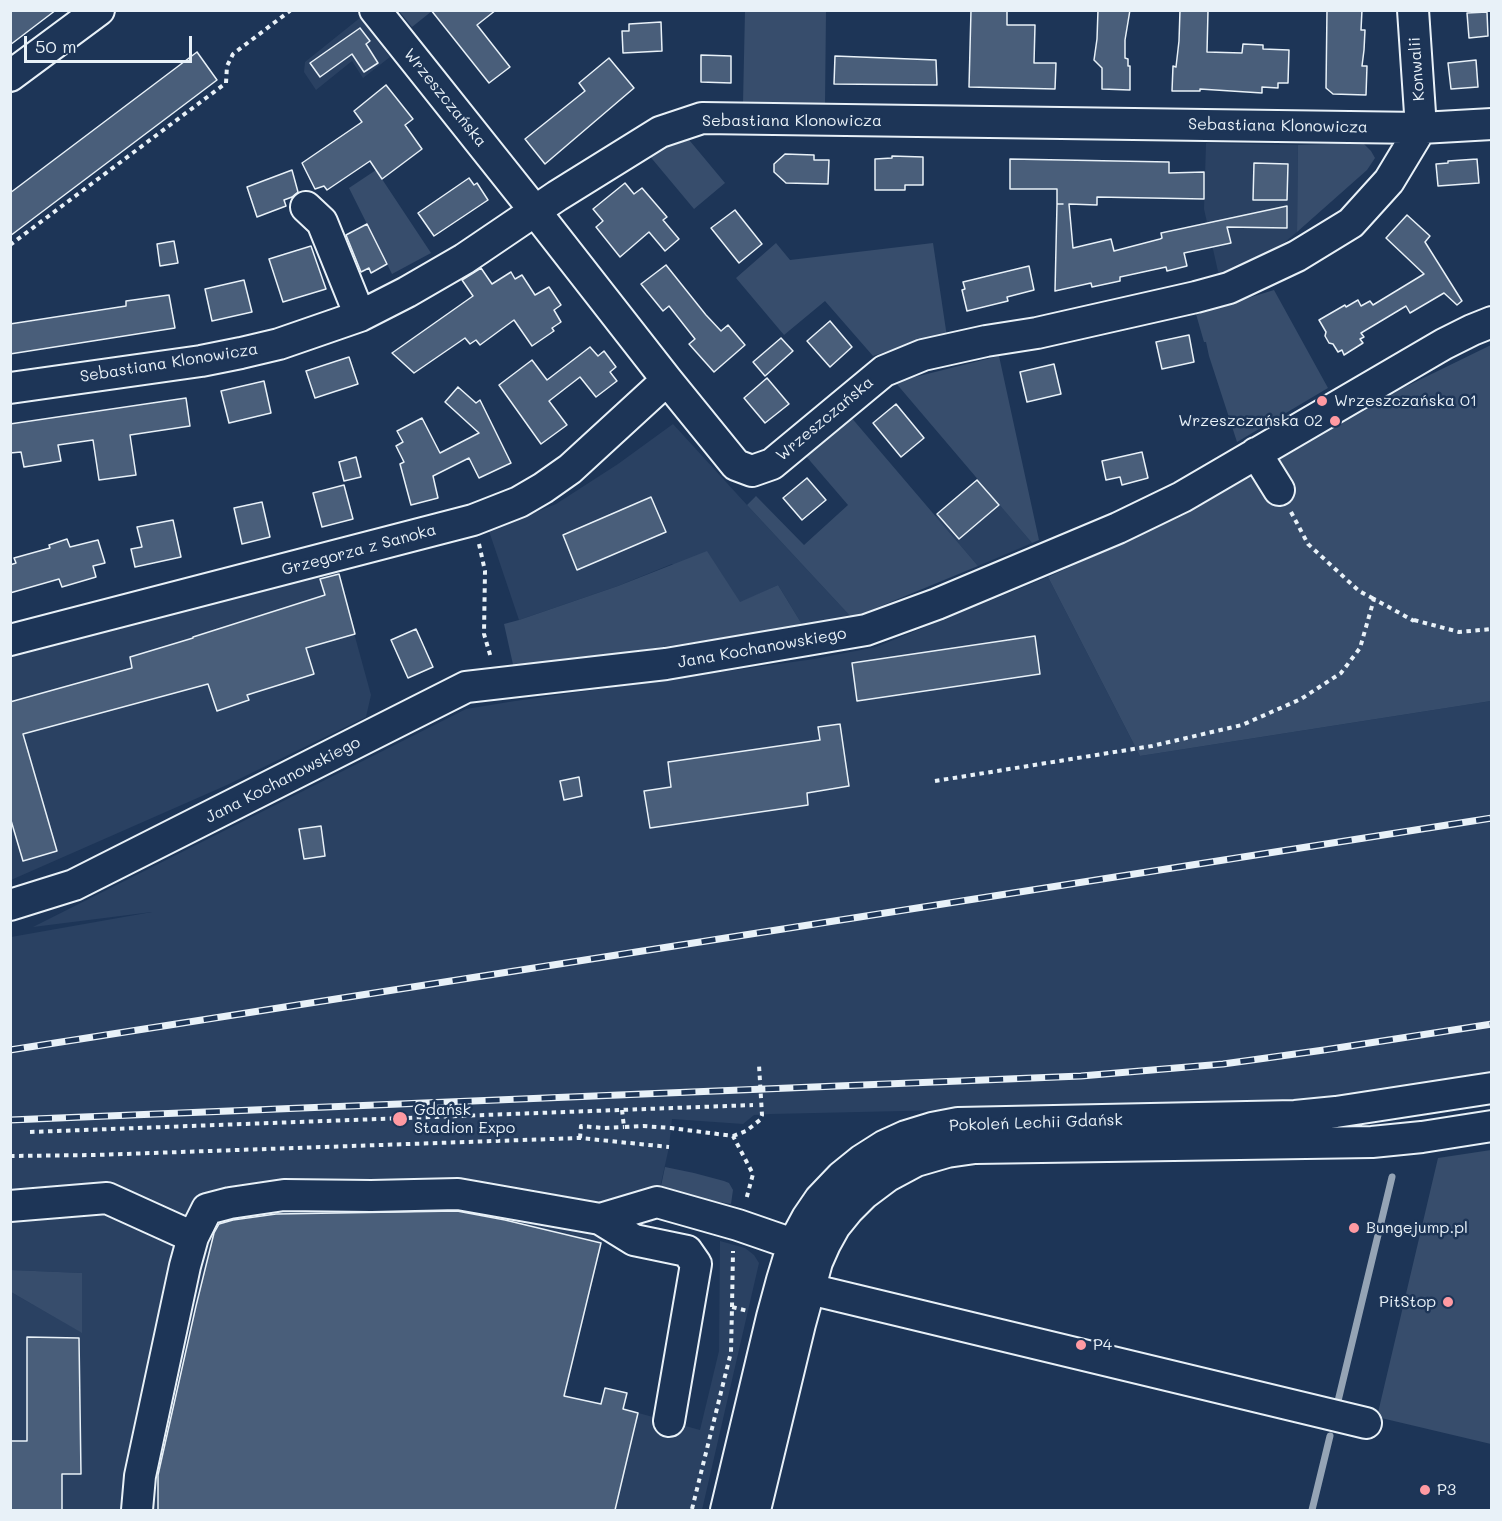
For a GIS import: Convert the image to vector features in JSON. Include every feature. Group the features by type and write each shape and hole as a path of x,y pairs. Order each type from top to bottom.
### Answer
{"street":[{"path":"10,76 99,10"},
{"name":"Wrzeszczańska","path":"375,10 736,465 752,471 772,464 884,371 923,355 986,341 1037,333 1196,297 1229,288 1297,256 1351,223 1389,181 1421,128"},
{"name":"Konwalii","path":"1413,10 1421,128"},
{"name":"Sebastiana Klonowicza","path":"10,388 201,361 241,353 279,344 360,316 456,264 660,132 702,118 1421,128 1491,124"},
{"path":"306,207 322,222 360,316"},
{"name":"Jana Kochanowskiego","path":"10,906 74,885 466,687 666,664 866,630 937,604 1118,528 1182,496 1444,344 1491,322"},
{"name":"Grzegorza z Sanoka","path":"10,640 473,520 519,502 570,469 667,380"},
{"path":"1256,453 1279,490"},
{"name":"Pokoleń Lechii Gdańsk","path":"755,1510 796,1284 793,1244 820,1200 842,1177 862,1160 892,1142 932,1128 958,1123 1295,1116 1336,1112 1491,1088"},
{"path":"1417,1100 1422,1137"},
{"name":"Pokoleń Lechii Gdańsk","path":"726,1510 796,1284 817,1262 835,1226 864,1194 888,1176 916,1161 946,1152 975,1148 1372,1142 1491,1126"},
{"path":"137,1510 140,1476 193,1237 207,1209 230,1203 284,1195 458,1194 600,1219 634,1240 687,1251 696,1264 669,1421"},
{"path":"10,1206 107,1198 193,1237"},
{"path":"600,1219 657,1202 738,1225 793,1244"},
{"path":"796,1284 1366,1423"}],"path":[{"path":"10,245 226,83 227,66 233,54 291,10"},
{"path":"1279,490 1308,544 1359,591 1414,621 1459,632 1491,629"},
{"path":"473,520 485,571 484,634 491,658 504,683"},
{"path":"935,781 1152,746 1242,725 1301,699 1341,673 1360,648 1374,598"},
{"path":"580,1138 581,1126 671,1128 733,1136 746,1131 760,1120 762,1115 759,1065"},
{"path":"30,1132 753,1105"},
{"path":"622,1110 624,1127"},
{"path":"692,1509 731,1352 734,1243 753,1174 733,1136"},
{"path":"10,1156 580,1138 669,1147"},
{"path":"732,1307 754,1312"}],"shaded area":[{"path":"399,11 432,11 412,27"},
{"path":"745,11 826,11 825,104 743,103"},
{"path":"361,17 390,57 363,78 352,61 316,90 304,72 305,62"},
{"path":"685,135 725,183 694,209 648,154"},
{"path":"1206,143 1298,145 1297,232 1256,260 1219,276 1204,209"},
{"path":"1363,143 1375,158 1367,170 1297,232 1298,145"},
{"path":"376,170 431,253 392,274 349,188"},
{"path":"776,243 790,260 933,243 947,337 873,356 825,301 784,335 736,278"},
{"path":"1274,290 1328,388 1237,442 1196,314"},
{"path":"1491,345 1491,701 1140,756 1048,577 1184,515 1403,388"},
{"path":"999,356 1039,540 1032,543 895,382"},
{"path":"850,416 978,566 852,618 747,505 756,496 804,545 848,505 805,455"},
{"path":"673,424 852,618 803,626 778,585 740,603 672,564 618,586 519,620 489,531 556,504 618,464"},
{"path":"978,479 1032,543 978,566 935,516"},
{"path":"707,551 740,602 778,585 803,626 514,669 504,624 618,586"},
{"path":"337,571 371,695 366,717 227,785 11,880 11,652"},
{"path":"1048,577 1140,756 1491,701 1491,1074 1304,1102 771,1114 754,1115 743,1124 672,1119 669,1147 652,1224 609,1214 564,1395 600,1404 605,1388 627,1393 624,1409 700,1430 719,1351 720,1241 745,1248 754,1255 759,1263 702,1510 11,1510 11,1292 81,1332 81,1273 11,1270 11,937 152,912 33,927 466,709 814,659 876,647"},
{"name":"PitStop","path":"1491,1150 1491,1444 1377,1417 1438,1158"},
{"path":"665,1167 729,1183 733,1190 731,1204 660,1191"},
{"path":"11,1270 82,1273 82,1333 11,1292"}],"building":[{"path":"10,10 56,10 10,45"},
{"path":"431,10 496,10 477,25 510,67 489,83"},
{"path":"971,10 1007,11 1007,25 1035,25 1034,63 1056,63 1055,89 969,87"},
{"path":"1098,10 1130,10 1125,40 1125,58 1128,59 1128,66 1130,66 1130,90 1102,89 1102,68 1094,60"},
{"path":"1180,10 1208,11 1207,52 1242,53 1243,44 1263,45 1263,49 1289,50 1288,83 1278,83 1278,88 1262,87 1262,93 1200,89 1200,91 1172,91 1173,66 1176,67 1179,41"},
{"path":"1327,10 1362,10 1361,30 1365,30 1362,66 1367,66 1366,95 1333,94 1326,88"},
{"path":"1487,12 1488,36 1469,38 1467,13"},
{"path":"661,22 662,51 623,53 622,31 629,31 629,24"},
{"path":"360,28 370,41 366,44 378,63 364,72 352,54 320,77 310,63"},
{"path":"197,52 217,80 10,236 10,193"},
{"path":"701,55 731,56 731,83 701,82"},
{"path":"835,56 936,60 937,85 834,84"},
{"path":"609,58 634,88 545,164 525,139 585,91 579,83"},
{"path":"1476,60 1478,87 1451,89 1448,63"},
{"path":"386,85 413,119 405,125 422,149 382,179 370,161 327,190 324,186 315,189 302,163 362,122 354,111"},
{"path":"785,154 814,155 814,160 829,160 828,184 786,183 774,172 774,164"},
{"path":"892,156 923,157 923,185 905,185 905,190 875,190 875,159 892,158"},
{"path":"1010,159 1169,162 1169,173 1204,172 1204,199 1097,197 1097,205 1069,204 1073,248 1111,239 1114,251 1160,239 1162,238 1161,233 1287,206 1287,228 1227,227 1231,243 1184,253 1187,266 1167,271 1166,267 1120,277 1120,281 1092,287 1091,283 1055,291 1057,189 1010,189"},
{"path":"1477,159 1479,183 1438,186 1436,164"},
{"path":"1254,163 1288,164 1287,200 1253,200"},
{"path":"292,170 298,192 284,200 286,206 257,217 247,187"},
{"path":"469,178 474,185 477,183 488,200 434,236 418,213"},
{"path":"625,183 634,194 642,188 667,217 663,220 679,239 665,251 649,232 620,257 596,227 603,221 593,209"},
{"path":"735,210 762,244 739,263 711,228"},
{"path":"1407,215 1430,236 1425,242 1462,301 1457,305 1444,293 1410,313 1406,306 1361,333 1364,337 1360,339 1363,343 1344,355 1342,350 1338,352 1333,344 1329,343 1319,320 1358,300 1361,306 1370,301 1373,305 1424,274 1386,238"},
{"path":"367,224 387,264 371,273 369,268 361,272 346,235"},
{"path":"174,241 178,263 160,266 157,244"},
{"path":"311,246 326,289 283,302 269,259"},
{"path":"666,265 721,331 728,325 745,345 714,372 689,344 695,339 669,306 663,311 641,284"},
{"path":"1029,266 1034,290 1007,297 1008,301 967,311 962,290 965,289 963,282"},
{"path":"481,268 492,284 511,272 515,279 522,275 535,295 549,287 561,305 554,310 561,322 552,328 554,331 532,346 514,320 480,345 476,340 470,344 465,338 414,373 392,353 473,296 462,280"},
{"path":"244,280 252,312 212,321 205,289"},
{"path":"169,295 175,328 10,354 10,324 126,306 126,301"},
{"path":"830,321 852,347 830,367 807,341"},
{"path":"1189,335 1194,362 1162,369 1156,342"},
{"path":"781,338 793,351 765,376 753,362"},
{"path":"590,347 598,356 604,351 616,367 610,372 617,381 596,397 580,377 549,401 567,425 541,444 499,385 532,360 547,380"},
{"path":"349,357 358,384 315,398 306,371"},
{"path":"1054,364 1061,394 1027,402 1020,372"},
{"path":"767,378 789,404 765,423 744,398"},
{"path":"264,381 271,413 229,423 221,391"},
{"path":"458,387 476,403 480,400 511,463 479,478 469,458 433,476 438,498 411,505 400,464 404,462 396,446 403,442 397,431 422,418 440,453 479,433 445,402"},
{"path":"186,398 190,426 130,435 136,475 99,480 93,440 58,445 61,461 24,467 21,452 10,453 10,424"},
{"path":"896,404 924,438 901,457 873,423"},
{"path":"1142,452 1148,478 1122,485 1120,477 1106,480 1102,461"},
{"path":"356,457 361,477 344,481 339,462"},
{"path":"807,478 826,500 802,520 783,498"},
{"path":"977,480 999,505 959,539 937,514"},
{"path":"344,485 353,519 322,527 313,493"},
{"path":"651,497 666,532 577,570 563,535"},
{"path":"262,502 270,537 242,544 234,508"},
{"path":"173,520 181,557 135,567 131,549 142,547 137,527"},
{"path":"67,539 70,547 98,540 105,563 93,566 96,577 62,587 59,579 10,593 10,565 16,563 14,558 50,548 49,545"},
{"path":"339,574 355,634 306,648 314,674 247,695 249,700 217,711 208,684 23,734 57,851 23,861 10,817 10,702 132,668 130,657 325,595 320,579"},
{"path":"416,629 433,667 408,678 391,640"},
{"path":"1035,636 1040,674 857,701 852,663"},
{"path":"840,724 849,786 807,793 808,805 650,828 644,791 671,787 668,762 820,740 818,727"},
{"path":"579,777 582,796 564,800 560,781"},
{"path":"321,826 325,856 304,859 299,829"},
{"path":"457,1211 601,1243 564,1396 601,1404 605,1388 627,1393 623,1409 638,1413 615,1510 158,1510 158,1475 196,1306 214,1233 219,1224 276,1214"},
{"path":"27,1337 79,1338 81,1474 62,1474 62,1510 10,1510 10,1441 27,1441"}],"waterway":[{"path":"1338,1401 1392,1177"},
{"path":"1312,1510 1330,1436"}],"railway":[{"path":"10,1050 1492,818"},
{"path":"10,1120 1081,1076 1223,1064 1492,1024"}],"place":[{"name":"Wrzeszczańska 01","path":"1322,401"},
{"name":"Wrzeszczańska 02","path":"1335,421"},
{"name":"Gdańsk Stadion Expo","path":"400,1119"},
{"name":"Bungejump.pl","path":"1354,1228"},
{"name":"PitStop","path":"1448,1302"},
{"name":"P4","path":"1081,1345"},
{"name":"P3","path":"1425,1490"}]}
